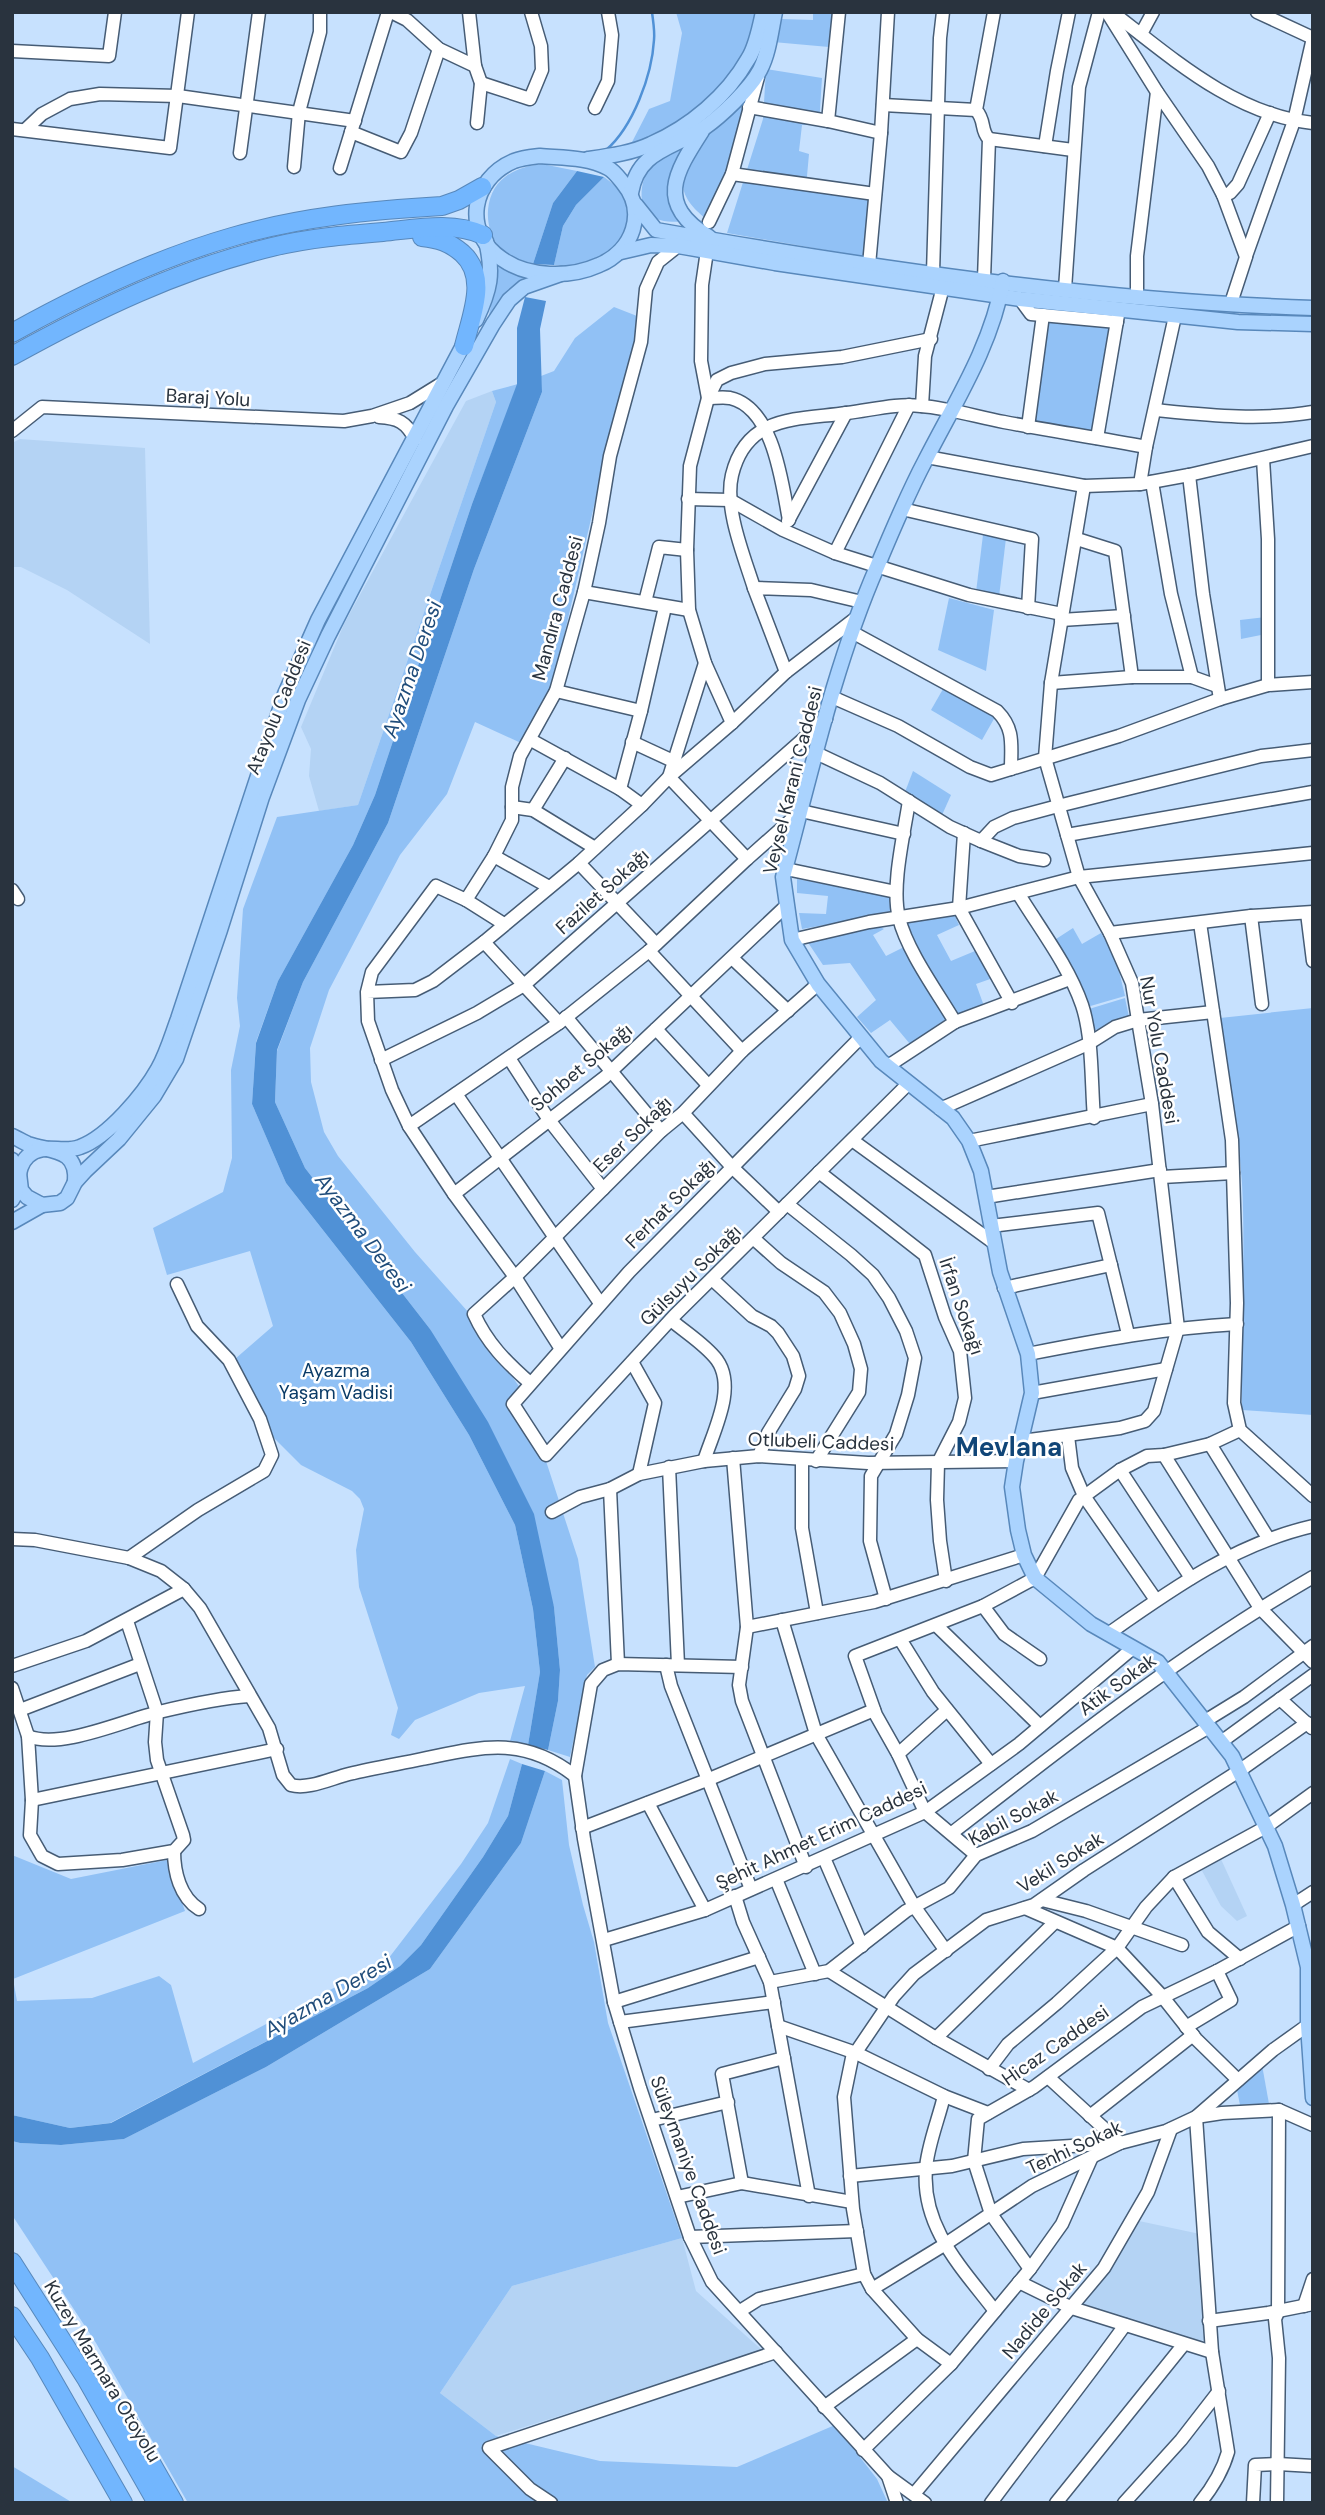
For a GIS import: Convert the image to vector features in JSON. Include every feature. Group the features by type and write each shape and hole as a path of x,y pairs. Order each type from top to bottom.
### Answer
{"highway":[{"path":"12,333 60,306 134,272 232,236 317,219 442,206 482,187"},
{"path":"12,356 72,322 184,274 232,257 317,238 408,229 463,228 484,238"},
{"path":"317,238 405,236 441,239 455,247 470,260 476,277 477,297 464,345"},
{"name":"Kuzey Marmara Otoyolu","path":"12,2262 87,2380 157,2503"},
{"path":"12,2316 40,2358 123,2503"},
{"path":"87,2380 126,2419 174,2503"}],"main road":[{"path":"763,12 749,58 709,107 660,140 622,153 586,159 540,156 516,160 494,173 482,187 477,209 484,238 500,258 527,271 561,274 592,268 610,261 621,252 633,228 634,178 640,168 653,156 704,128 722,113 760,70 775,12"},
{"path":"704,128 679,167 674,181 682,214 711,246"},
{"path":"586,159 615,173 656,230 775,263 1118,315 1175,316 1238,323 1313,324"},
{"name":"Atayolu Caddesi","path":"15,1166 34,1152 81,1147 103,1132 135,1102 158,1068 178,1019 285,694 318,620 415,439 488,294 491,270 484,238"},
{"path":"621,252 651,245 711,246 1065,289 1313,308"},
{"name":"Atayolu Caddesi","path":"12,1222 42,1205 60,1203 67,1198 75,1182 119,1139 154,1096 176,1059 262,797 298,700 328,636 446,406 493,324 509,300 524,287 561,274"},
{"name":"Veysel Karani Caddesi","path":"1003,281 980,357 902,509 853,625 783,877 786,906 792,940 818,984 888,1066 953,1118 969,1141 981,1171 1004,1289 1028,1354 1032,1393 1012,1487 1024,1555 1035,1578 1091,1624 1158,1662 1221,1742 1239,1771 1275,1846 1310,1965 1308,2025 1313,2098"},
{"path":"12,1136 67,1157 73,1164 75,1182"},
{"path":"12,1200 17,1191 15,1166"},
{"path":"15,1166 21,1190 27,1197 42,1205"}],"street":[{"path":"12,51 108,56 115,12"},
{"path":"19,130 170,148 188,12"},
{"path":"240,153 259,12"},
{"path":"293,167 299,112 320,32 320,12"},
{"path":"340,167 390,12 407,16 439,49 475,66"},
{"path":"469,12 475,66 481,83 477,122"},
{"path":"481,83 530,99 542,70 541,46 531,12"},
{"path":"595,108 608,81 612,35 608,12"},
{"path":"828,121 839,12"},
{"path":"869,265 888,12"},
{"path":"933,272 943,12"},
{"path":"976,110 994,12"},
{"path":"1045,146 1056,71 1069,12"},
{"path":"1065,289 1079,87 1099,12"},
{"path":"1107,12 1208,166 1223,195 1246,257"},
{"path":"1112,12 1175,60 1243,104 1294,121 1313,123"},
{"path":"1141,34 1153,12"},
{"path":"1231,303 1294,121 1313,38 1256,12"},
{"path":"19,130 71,99 100,94 178,96 299,112 353,126 401,152 411,132 439,49"},
{"path":"709,222 732,174 760,70"},
{"path":"1137,296 1137,256 1157,92"},
{"path":"883,105 976,110 982,117 985,134 989,139 984,279"},
{"path":"749,107 881,132"},
{"path":"1223,195 1230,193 1238,184 1269,113"},
{"path":"989,139 1073,150"},
{"path":"732,174 875,194"},
{"name":"Mandıra Caddesi","path":"466,900 494,856 512,820 512,787 520,756 556,691 584,592 610,456 640,342 646,289 658,262 678,246"},
{"path":"708,398 701,361 702,285 711,246"},
{"path":"835,553 916,405 925,356 943,287"},
{"path":"1020,299 1031,314 1118,315 1097,438"},
{"path":"1028,427 1043,315"},
{"path":"1175,316 1146,447 1146,483 1192,677"},
{"path":"732,723 705,663 688,610 690,466 708,398 717,380 731,373 765,364 842,357 931,339"},
{"name":"Baraj Yolu","path":"12,431 42,407 344,421 372,416 410,403 444,382"},
{"path":"708,398 729,397 744,403 765,428 780,469 786,525"},
{"path":"786,672 754,588 730,500 732,475 743,446 765,428 803,416 916,405 1146,447"},
{"path":"1154,411 1230,417 1287,416 1313,412"},
{"path":"786,525 846,413"},
{"name":"Baraj Yolu","path":"372,416 397,418 408,425 415,439"},
{"path":"927,457 1084,486 1146,483 1313,446"},
{"path":"1263,459 1268,538 1268,685"},
{"path":"1189,475 1218,693"},
{"name":"Nur Yolu Caddesi","path":"1069,1436 1121,1428 1145,1421 1154,1411 1178,1328 1152,1104 1132,983 1110,933 1079,877 1045,758 1051,683 1084,486"},
{"path":"688,499 730,500 786,525 835,553 970,595 1062,617 1124,616"},
{"path":"902,509 1032,540 1028,608"},
{"path":"1077,539 1115,551 1132,677"},
{"path":"645,602 659,547 687,550"},
{"path":"754,588 811,590 862,602"},
{"path":"584,592 688,610"},
{"path":"620,789 665,607"},
{"path":"367,992 415,990 433,981 579,863 668,777 732,723 786,672 853,625 997,711 1007,721 1010,729 1011,769"},
{"path":"668,777 705,663"},
{"path":"1051,683 1132,677 1192,677 1218,693"},
{"path":"832,697 898,726 982,773 991,775 1119,736 1218,693 1268,685 1313,682"},
{"path":"556,691 641,711"},
{"name":"Fazilet Sokağı","path":"382,1060 477,1013 524,985 826,719"},
{"path":"531,740 620,789 642,805"},
{"path":"632,741 673,761"},
{"path":"981,841 993,827 1058,806 1261,757 1313,750"},
{"path":"816,753 880,783 981,841 1018,856 1044,860"},
{"path":"533,810 565,758"},
{"path":"668,777 747,859"},
{"path":"1067,835 1313,792"},
{"path":"909,801 896,892 899,918 910,946 955,1022"},
{"path":"512,807 533,810 595,848"},
{"path":"410,1126 563,1020 653,948 801,811 904,834"},
{"path":"964,833 959,908 1012,1003"},
{"path":"792,940 869,922 959,908 1079,877 1313,853"},
{"path":"494,856 549,887"},
{"path":"579,863 618,904 690,997 742,1051"},
{"path":"786,869 896,892"},
{"path":"504,925 466,900 436,886 372,972 367,992 368,1021 392,1090 410,1126 454,1194 515,1277 561,1349"},
{"path":"1018,892 1070,979 1082,1005 1094,1118"},
{"name":"Sohbet Sokağı","path":"454,1194 612,1070 786,906"},
{"path":"1110,933 1251,916 1310,912 1313,961"},
{"path":"1251,916 1262,1004"},
{"path":"1200,923 1232,1140 1237,1324 1234,1403 1240,1430 1313,1496"},
{"path":"484,942 524,985 612,1070 661,1131"},
{"path":"732,958 788,1011"},
{"path":"888,1066 955,1022 1012,1003 1070,979"},
{"name":"Eser Sokağı","path":"530,1382 500,1356 482,1331 474,1314 556,1237 742,1051 818,984"},
{"path":"940,1109 1088,1044 1115,1027 1138,1020 1213,1012"},
{"path":"656,1029 708,1085"},
{"name":"Ferhat Sokağı","path":"513,1404 600,1303 861,1037"},
{"path":"509,1058 550,1120 603,1189"},
{"name":"Gülsuyu Sokağı","path":"513,1404 547,1455 671,1320 909,1083"},
{"path":"456,1094 600,1303"},
{"path":"969,1141 1094,1118 1152,1104"},
{"path":"682,1113 732,1167 783,1208 851,1255 873,1275 889,1298 906,1331 915,1358 908,1395 896,1434 870,1476 870,1541 886,1599"},
{"path":"852,1140 994,1243"},
{"name":"İrfan Sokağı","path":"819,1172 925,1255 944,1317 960,1351 965,1398 959,1422 938,1462 938,1513 946,1581"},
{"path":"986,1197 1161,1174 1233,1173"},
{"path":"991,1226 1098,1213 1128,1334"},
{"path":"753,1238 781,1263 824,1292 840,1313 854,1344 861,1369 859,1392 816,1461"},
{"path":"1004,1289 1111,1265"},
{"path":"712,1279 752,1315 778,1333 793,1356 799,1376 795,1390 768,1433 759,1456"},
{"path":"129,1558 198,1510 264,1471 272,1455 260,1419 229,1360 197,1326 177,1284"},
{"path":"671,1320 717,1360 726,1384 704,1461"},
{"path":"1028,1354 1128,1334 1237,1324"},
{"path":"632,1362 655,1403 639,1474"},
{"path":"1032,1393 1166,1369"},
{"path":"976,1855 925,1812 874,1710 855,1656 984,1606 1035,1578 1079,1500 1120,1470 1147,1456 1164,1455 1210,1444 1240,1430"},
{"path":"1022,1441 1069,1436 1072,1468 1084,1496 1156,1600"},
{"path":"1210,1444 1268,1538"},
{"path":"1164,1455 1260,1608 1310,1654"},
{"name":"Otlubeli Caddesi","path":"552,1512 580,1497 610,1489 639,1474 704,1461 759,1456 879,1463 1016,1461"},
{"path":"733,1458 747,1626 739,1685 742,1701 806,1867"},
{"path":"802,1460 802,1528 817,1613"},
{"path":"669,1467 671,1686 751,1889"},
{"path":"1120,1470 1191,1578"},
{"path":"610,1489 618,1664 743,1667"},
{"path":"1108,1633 1229,1556 1268,1538 1313,1526"},
{"path":"12,1539 35,1540 129,1558 161,1571 184,1589 200,1608 269,1728 285,1780 296,1787 447,1753 485,1748 518,1749 549,1758 575,1776"},
{"path":"747,1626 886,1599 1024,1555"},
{"name":"Atik Sokak","path":"952,1833 1015,1782 1166,1672 1260,1608 1313,1577"},
{"path":"12,1666 69,1648 127,1621 184,1589"},
{"path":"984,1606 1004,1634 1040,1659"},
{"path":"782,1620 816,1734 914,1906 946,1951"},
{"path":"12,1688 28,1736 32,1800 30,1835 37,1851 58,1864 89,1863 174,1851 184,1840 181,1824 155,1751 157,1712 127,1621"},
{"path":"936,1625 1040,1726"},
{"path":"900,1639 947,1710 991,1764"},
{"name":"Şehit Ahmet Erim Caddesi","path":"604,1940 705,1910 925,1812 1040,1726 1133,1648"},
{"name":"Kabil Sokak","path":"770,1982 830,1971 914,1906 949,1888 976,1855 1032,1831 1207,1724 1244,1696 1310,1654"},
{"path":"20,1710 141,1664"},
{"name":"Süleymaniye Caddesi","path":"618,1664 603,1670 591,1684 575,1776 614,2002 677,2197 690,2236 712,2282 888,2476 897,2503"},
{"path":"1221,1742 1313,1675"},
{"path":"28,1736 37,1740 73,1737 157,1712 249,1696"},
{"path":"1280,1699 1310,1726"},
{"path":"582,1828 707,1780 874,1710"},
{"path":"898,1755 947,1710"},
{"name":"Vekil Sokak","path":"951,2364 916,2339 872,2289 864,2274 852,2202 844,2097 852,2059 894,1996 914,1975 986,1920 1042,1900 1084,1870 1310,1726"},
{"path":"32,1800 277,1749"},
{"path":"989,2068 1008,2044 1118,1948 1146,1907 1174,1877 1266,1827 1311,1796"},
{"path":"648,1802 705,1910"},
{"path":"174,1851 182,1891 199,1909"},
{"path":"824,1858 862,1946"},
{"path":"1174,1877 1208,1932 1240,1959"},
{"path":"776,1879 815,1974"},
{"path":"1293,1905 1313,1892"},
{"path":"735,1896 743,1922 770,1982 809,2196"},
{"path":"1042,1900 1133,1926 1182,1945"},
{"path":"1025,1908 1118,1948 1162,1996 1189,2031 1238,2080"},
{"path":"936,2038 1055,1922"},
{"name":"Hicaz Caddesi","path":"988,2113 1048,2077 1142,2007 1217,1971 1299,1926"},
{"path":"614,2002 759,1957"},
{"path":"830,1971 936,2038 1029,2090"},
{"path":"1090,2116 1189,2031 1231,2000 1217,1971"},
{"path":"620,2022 774,2002"},
{"path":"1200,2503 1208,2493 1228,2452 1209,2321 1196,2118 1273,2050 1308,2025"},
{"path":"778,2026 856,2053 944,2096 988,2113"},
{"path":"743,2183 722,2074 784,2058"},
{"path":"1048,2077 1120,2143"},
{"path":"944,2096 926,2169 931,2215 944,2245 995,2311"},
{"path":"652,2120 728,2102"},
{"path":"1277,2503 1279,2358 1275,2319 1278,2312 1279,2110"},
{"name":"Tenhi Sokak","path":"872,2289 1032,2186 1120,2143 1171,2129 1196,2118 1222,2113 1279,2110 1313,2125"},
{"path":"988,2113 978,2119 974,2161 991,2214 1030,2269"},
{"name":"Nadide Sokak","path":"914,2494 1104,2268 1147,2192 1171,2129"},
{"path":"850,2176 926,2169 1023,2149 1120,2143"},
{"path":"863,2450 951,2364 1030,2269 1062,2224 1091,2159"},
{"path":"677,2197 743,2183 852,2202"},
{"path":"690,2236 857,2231"},
{"path":"740,2311 759,2299 864,2274"},
{"path":"1209,2321 1278,2312 1308,2305 1313,2279"},
{"path":"1019,2282 1072,2308 1212,2352"},
{"path":"991,2503 1067,2406 1125,2325"},
{"path":"824,2407 916,2339"},
{"path":"1056,2503 1184,2344"},
{"path":"551,2503 530,2489 489,2448 776,2352"},
{"path":"1124,2503 1181,2441 1219,2391"},
{"path":"1253,2503 1255,2466 1313,2466"},
{"path":"888,2476 925,2503"}],"shaded area":[{"path":"577,171 604,177 576,205 563,226 554,265 533,264 553,203"},
{"path":"525,297 546,301 540,329 542,392 474,569 388,823 303,982 277,1050 275,1102 305,1168 430,1329 488,1422 534,1514 554,1607 560,1670 558,1701 548,1750 528,1745 540,1672 533,1609 515,1525 469,1435 411,1342 286,1183 252,1104 256,1043 278,981 353,845 375,795 472,504 517,384 517,328"},
{"path":"492,391 496,402 358,805 319,811 309,776 311,749 301,727 344,624 466,401"},
{"path":"20,439 145,448 150,644 67,590 21,567 12,567 12,443"},
{"path":"522,1764 545,1771 521,1843 430,1969 266,2067 124,2139 61,2145 12,2141 12,2115 70,2128 111,2123 368,1988 400,1966 421,1945 483,1857 508,1816"},
{"path":"1220,1857 1247,1916 1237,1921 1221,1906 1200,1867"},
{"path":"1139,2221 1200,2234 1200,2289 1205,2339 1199,2342 1081,2305"},
{"path":"682,2238 696,2291 763,2351 496,2436 440,2393 512,2286"}],"green space":[{"path":"676,12 757,12 753,30 739,62 706,104 679,126 629,148 649,109 670,101 682,33"},
{"path":"813,12 832,12 829,47 773,42 781,19 813,20"},
{"path":"766,69 822,78 819,125 802,125 799,151 809,154 806,187 870,196 866,257 727,233 763,119"},
{"path":"748,95 726,171 705,218 693,207 684,193 685,171 708,135"},
{"path":"683,147 675,169 676,186 693,222 660,220 645,209 642,201 643,182 646,173 657,159"},
{"path":"542,164 577,171 553,203 533,264 503,251 491,234 488,213 492,193 505,177 514,171"},
{"path":"604,177 621,193 629,209 629,224 622,239 610,251 593,260 574,265 554,265 563,226 576,205"},
{"path":"499,265 526,276 513,286 488,320"},
{"name":"Ayazma Yaşam Vadisi","path":"614,307 637,316 635,350 600,480 552,688 521,743 475,722 447,794 400,855 329,990 310,1048 311,1082 324,1132 338,1156 415,1252 469,1313 520,1388 509,1403 545,1458 578,1559 595,1667 587,1675 570,1757 548,1750 558,1701 560,1670 554,1607 430,1329 305,1168 275,1102 277,1051 303,982 388,823 474,569 542,392 541,376 554,371 575,338"},
{"path":"1051,313 1112,318 1092,433 1031,422"},
{"name":"Ayazma Yaşam Vadisi","path":"518,384 472,504 375,795 353,845 278,981 256,1042 252,1104 286,1183 411,1342 469,1435 515,1525 533,1609 540,1672 528,1745 510,1741 525,1686 479,1693 415,1720 399,1739 391,1735 398,1708 359,1587 356,1550 364,1509 360,1499 352,1491 301,1465 273,1437 260,1419 235,1359 273,1326 250,1251 167,1275 153,1228 223,1192 232,1158 231,1070 240,1026 237,998 243,909 277,817 358,805 496,402 492,391"},
{"path":"983,535 1006,538 999,597 976,592"},
{"path":"949,598 994,610 986,671 938,650"},
{"path":"1266,617 1266,634 1241,639 1240,620"},
{"path":"943,689 995,717 982,740 931,710"},
{"path":"913,771 951,795 942,815 905,792"},
{"path":"797,879 891,897 892,913 802,929 799,913 826,914 828,896 797,893"},
{"path":"954,914 959,925 937,935 951,961 975,951 993,978 976,984 984,1006 957,1016 904,923"},
{"path":"874,924 884,929 873,935 886,956 904,947 946,1019 910,1044 890,1020 871,1033 857,1017 876,1000 850,963 823,965 807,941"},
{"path":"1073,928 1082,944 1101,933 1116,958 1125,996 1087,1007 1053,941"},
{"path":"1125,998 1129,1017 1093,1031 1089,1009"},
{"path":"1313,1008 1313,1415 1242,1410 1242,1183 1220,1018"},
{"path":"510,1759 522,1764 508,1816 483,1857 421,1945 400,1966 368,1988 110,2123 70,2128 12,2115 12,1855 71,1879 167,1860 185,1911 13,1979 17,2001 92,1998 159,1976 171,1985 193,2063 388,1959 461,1864 488,1823"},
{"path":"545,1771 562,1780 569,1845 594,1942 608,2023 682,2238 512,2286 440,2393 496,2436 600,2461 737,2467 835,2425 877,2479 888,2503 188,2503 96,2343 12,2215 12,2141 61,2145 124,2139 266,2067 430,1969 521,1843"},
{"path":"1262,2065 1269,2104 1240,2105 1237,2090"},
{"path":"12,2466 73,2503 12,2503"}],"waterway":[{"name":"Ayazma Deresi","path":"606,150 625,128 645,84 654,40 652,12"}],"district":[{"name":"Mevlana","path":"1009,1447"}]}
